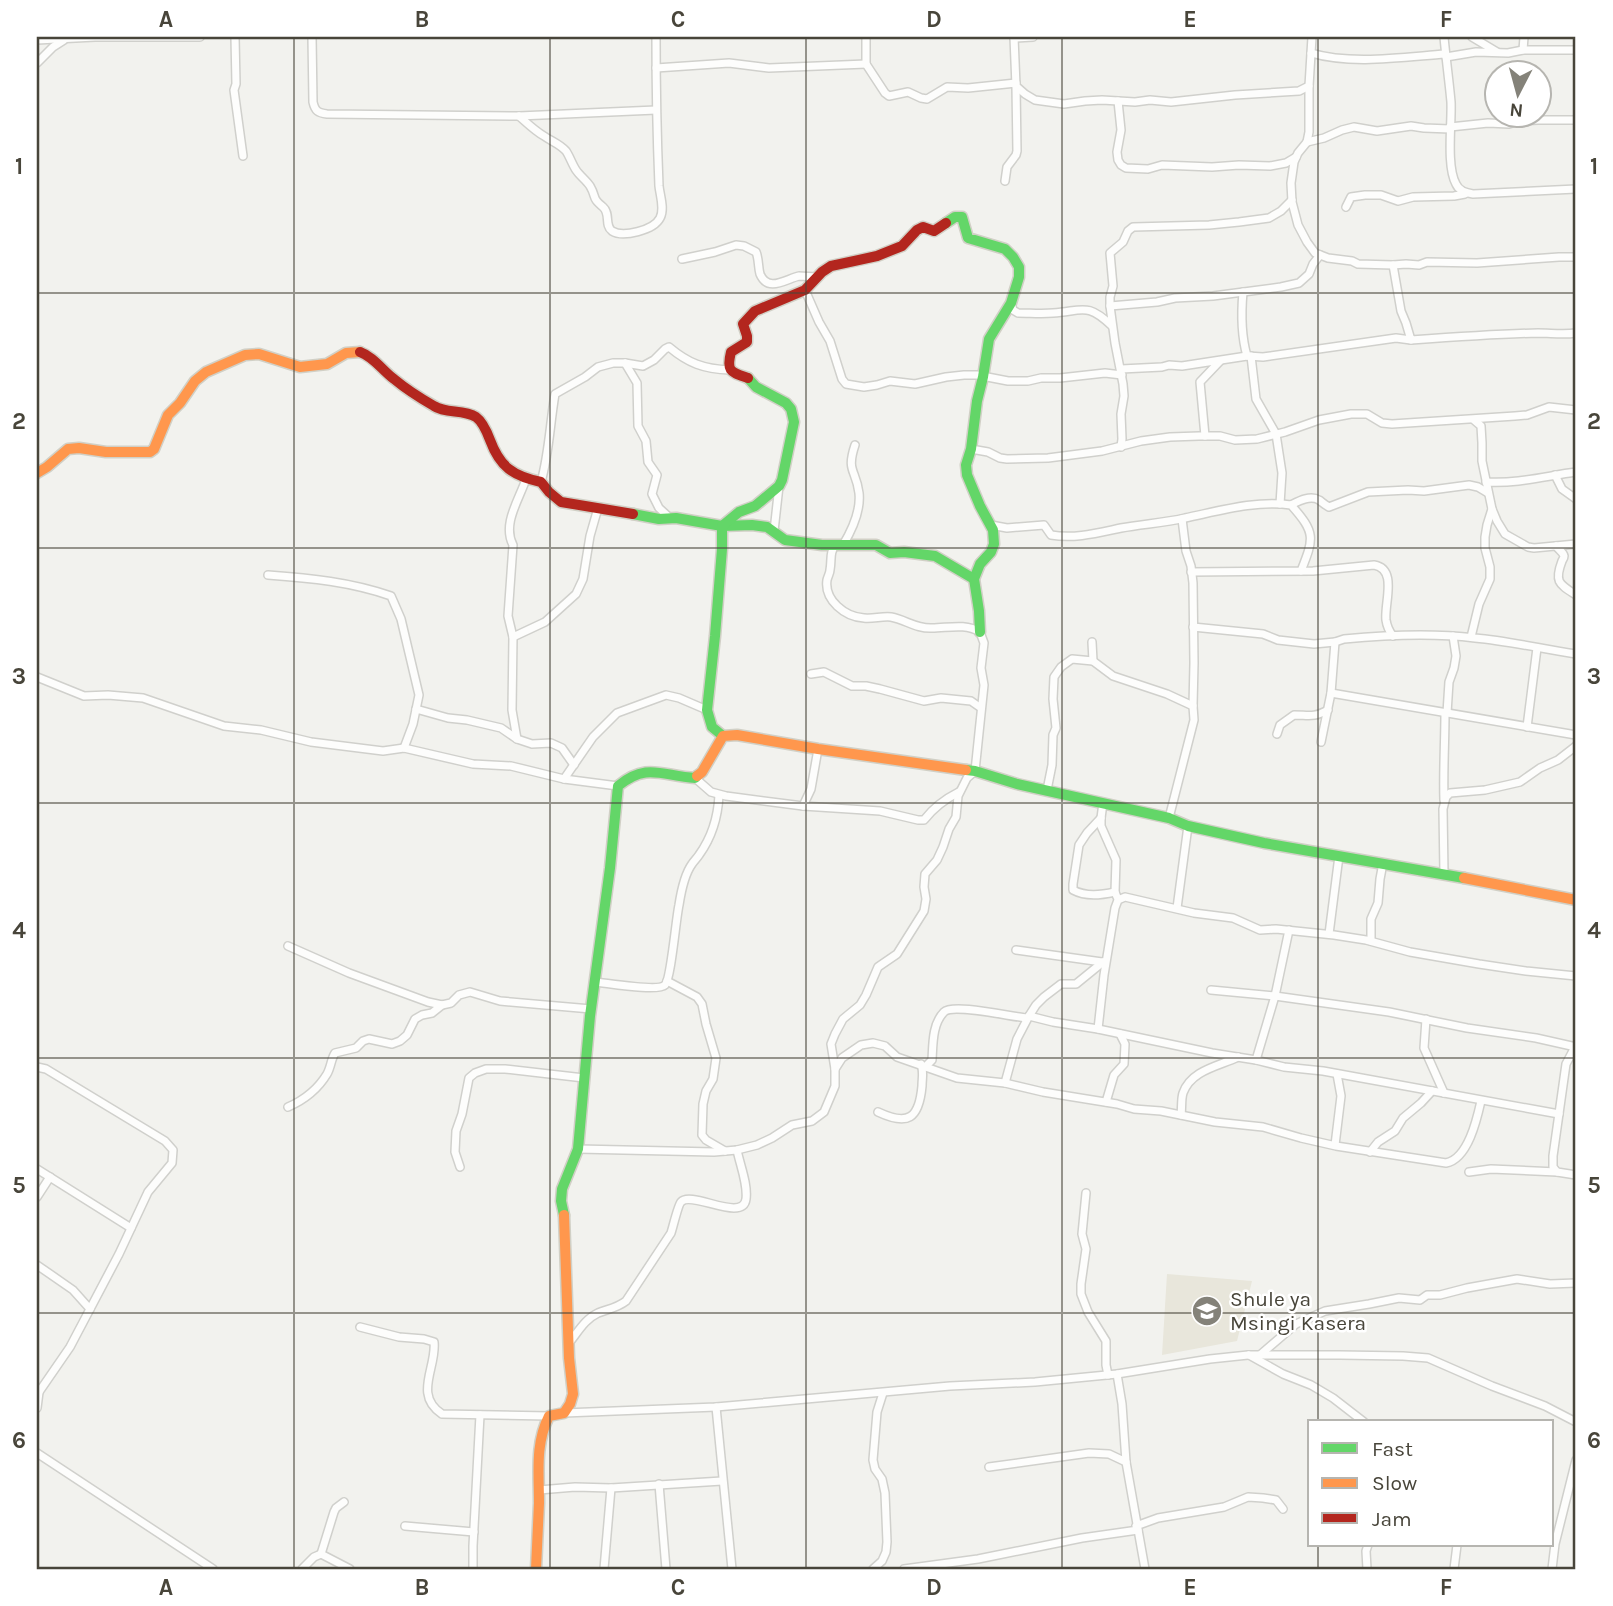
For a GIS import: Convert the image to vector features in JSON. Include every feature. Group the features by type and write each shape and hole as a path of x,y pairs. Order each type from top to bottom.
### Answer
{"street":[{"path":"37,40 200,37"},
{"path":"235,37 234,90 243,156"},
{"path":"312,37 313,102 318,113 519,116 656,110"},
{"path":"519,116 545,138 565,150 588,183 597,204 606,209 608,225 612,231 621,234 649,228 660,219 662,209 656,110 656,37"},
{"path":"866,37 866,64 889,96 908,92 927,99 947,88 1016,85 1035,100 1047,103 1150,100 1171,102 1235,94 1259,95 1299,91 1309,86"},
{"path":"1005,181 1007,167 1017,151 1014,37 1033,37"},
{"path":"1118,101 1121,130 1117,152 1118,160 1126,168 1148,169 1162,165 1270,166 1286,163 1296,157 1307,142 1312,37"},
{"path":"1444,37 1451,104 1452,169 1455,183 1466,193"},
{"path":"1472,37 1498,52"},
{"path":"1523,50 1524,37"},
{"path":"37,63 53,47 68,38"},
{"path":"1311,53 1325,57 1366,59 1476,52 1576,50 1576,60"},
{"path":"656,68 729,63 769,68 866,64"},
{"path":"1307,142 1354,127 1377,131 1410,126 1450,128 1519,121 1576,120"},
{"path":"1296,157 1291,183 1298,225 1315,253 1328,258 1358,264 1419,265 1427,262 1477,263 1576,257"},
{"path":"1346,207 1351,197 1365,195 1381,194 1398,201 1413,197 1466,193 1576,189"},
{"path":"1121,447 1124,396 1110,306 1113,286 1111,253 1133,227 1219,224 1269,218 1292,200"},
{"path":"578,1149 737,1150 757,1145 792,1125 812,1121 824,1112 835,1086 831,1044 835,1034 844,1019 860,1005 878,967 897,954 924,911 925,874 937,860 955,821 960,791 975,771 984,685 981,668 984,643 980,632 974,579 980,564 992,552 994,544 993,530 967,475 966,465 989,339 1011,303 1019,277 1013,257 1005,249 968,238 964,232 965,222 962,217 955,217 934,231 923,227 902,246 877,256 831,266 805,290 755,311 743,324 747,342 731,352 728,363 730,370"},
{"path":"682,259 736,245 744,246 756,252 760,274 771,284 801,276 816,277"},
{"path":"1110,306 1213,296 1299,283 1309,274 1320,255"},
{"path":"1393,265 1401,311 1411,340"},
{"path":"805,290 830,341 842,379 846,384 864,387 890,381 915,384 946,377 977,375 995,380 1018,381 1122,372 1249,356 1263,357 1396,338 1431,340 1464,335 1576,333"},
{"path":"1243,292 1242,340 1249,356 1256,399 1276,434 1282,473 1280,504"},
{"path":"1011,303 1013,310 1018,313 1091,310 1112,326"},
{"path":"541,482 546,467 555,394 598,367 613,363 643,366 669,347 674,354 699,366 730,370 747,377 756,387 786,403 791,409 794,422 779,486 774,531"},
{"path":"37,473 68,449 150,452 168,415 195,381 206,372 244,355 259,354 300,367 327,364 346,353 359,352 368,355 408,391 438,409 477,418 503,464 512,473 541,482 561,502 659,519 670,518 722,526 767,527 785,540 822,545 876,545 890,552 935,556 974,579"},
{"path":"1205,436 1200,382 1220,360"},
{"path":"625,363 637,386 638,426 646,441 648,462 657,475 652,494 659,508 670,518"},
{"path":"971,449 1007,459 1075,455 1102,452 1140,440 1205,436 1235,440 1257,439 1319,420 1351,414 1367,414 1382,423 1392,424 1527,415 1549,407 1576,410"},
{"path":"1474,420 1481,426 1482,461 1492,509 1497,521 1509,536 1528,547 1576,544"},
{"path":"855,445 850,466 858,483 859,501 853,528 831,551 827,589 829,597 848,613 863,618 888,617 920,628 966,627 980,632"},
{"path":"1486,482 1539,479 1576,472"},
{"path":"1555,475 1562,489 1576,499"},
{"path":"517,739 512,710 513,637 508,616 513,554 509,524 526,479"},
{"path":"990,525 1007,528 1044,525 1051,535 1074,536 1256,505 1291,505 1310,498 1329,507 1368,492 1424,491 1469,485 1488,494"},
{"path":"779,486 755,506 739,512 722,526 707,710 712,727 723,736 737,735 975,771 1264,843 1576,900"},
{"path":"1291,505 1310,531 1310,550 1301,571"},
{"path":"513,637 545,622 576,594 583,579 597,509"},
{"path":"1471,637 1479,604 1490,579 1485,537 1492,509"},
{"path":"1169,818 1194,720 1191,572 1182,519"},
{"path":"1556,547 1564,554 1557,579 1576,595"},
{"path":"1191,572 1301,571 1380,566 1386,570 1388,578 1386,624 1393,636"},
{"path":"268,575 320,579 391,596 401,620 419,695 404,748"},
{"path":"1194,627 1264,634 1278,640 1314,644 1393,636 1471,637 1576,654"},
{"path":"1444,874 1444,743 1449,682 1457,656 1452,636"},
{"path":"1092,642 1093,662"},
{"path":"1321,742 1331,693 1335,642"},
{"path":"1527,727 1537,649"},
{"path":"1047,790 1056,728 1054,677 1061,667 1072,659 1093,662 1114,676 1193,706"},
{"path":"811,674 824,672 852,686 866,686 924,701 941,698 971,701 981,708"},
{"path":"37,677 84,696 143,698 224,726 383,751 404,748 472,764 511,766 564,779 618,786"},
{"path":"1331,693 1576,735"},
{"path":"564,779 593,737 617,713 666,695 707,710"},
{"path":"416,709 500,729 531,744 551,743 562,748 574,765"},
{"path":"1277,734 1280,725 1294,715 1318,715 1328,710"},
{"path":"695,778 702,772 723,736"},
{"path":"1444,800 1450,793 1485,790 1520,782 1576,746"},
{"path":"803,806 811,789 818,749"},
{"path":"564,1413 573,1394 569,1358 565,1219 560,1198 578,1149 618,786 631,775 641,771 695,778 711,792 719,794 803,806 880,811 918,820 924,820 944,800 960,791"},
{"path":"595,982 649,988 663,987 667,981 678,906 684,884 691,865 703,849 716,823 719,794"},
{"path":"1098,1029 1104,962 1117,896 1116,860 1101,826 1103,803"},
{"path":"1101,818 1079,845 1073,890 1080,894 1125,897 1194,913 1233,918 1260,930 1329,934 1471,962 1576,976"},
{"path":"1177,908 1188,826"},
{"path":"1329,934 1339,856"},
{"path":"1371,941 1371,919 1378,903 1383,863"},
{"path":"1256,1060 1275,996 1289,930"},
{"path":"288,946 349,973 443,1005"},
{"path":"1016,950 1104,962"},
{"path":"1005,1083 1017,1040 1028,1017 1044,997 1060,984 1076,984 1104,962"},
{"path":"667,981 696,997 702,1004 716,1058 713,1079 703,1104 702,1135 725,1151"},
{"path":"1210,990 1389,1012 1576,1047 1566,1064 1553,1156 1556,1172"},
{"path":"288,1107 301,1101 317,1087 329,1072 335,1053 356,1048 369,1039 392,1044 400,1041 407,1035 415,1019 451,1003 459,995 470,992 500,1001 592,1009"},
{"path":"878,1112 903,1119 915,1114 921,1097 924,1065 932,1060 932,1043 939,1020 943,1012 949,1009 967,1009 1098,1029 1284,1067 1323,1071 1559,1114"},
{"path":"1426,1019 1424,1048 1444,1093"},
{"path":"1107,1102 1114,1075 1124,1064 1125,1044 1120,1034"},
{"path":"835,1069 842,1058 861,1045 885,1045 897,1057 957,1078 1005,1083 1134,1109 1263,1127 1335,1145 1438,1162 1453,1162 1459,1155 1470,1138 1481,1101"},
{"path":"1181,1115 1184,1092 1195,1076 1238,1057"},
{"path":"37,1067 46,1069 165,1141 173,1150 172,1163 148,1192 120,1254 70,1348 38,1390 37,1408"},
{"path":"460,1167 456,1152 456,1131 469,1079 475,1073 486,1069 505,1069 584,1078"},
{"path":"1335,1145 1341,1096 1337,1074"},
{"path":"1370,1152 1378,1142 1395,1131 1403,1118 1432,1091"},
{"path":"569,1343 588,1318 618,1307 626,1301 671,1233 681,1201 689,1199 726,1208 744,1206 745,1189 737,1150"},
{"path":"37,1169 131,1228"},
{"path":"1469,1172 1491,1169 1576,1175"},
{"path":"37,1197 50,1177"},
{"path":"1086,1193 1082,1234 1086,1250 1081,1294 1088,1312 1106,1341 1108,1375"},
{"path":"37,1265 73,1290 90,1309"},
{"path":"1259,1355 1296,1324 1325,1311 1399,1298 1420,1300 1427,1295 1440,1295 1517,1279 1550,1284 1576,1283"},
{"path":"360,1327 434,1342 435,1351 427,1391 434,1409 450,1415 549,1416 564,1413 716,1407 950,1386 1035,1382 1259,1355 1428,1358 1545,1406 1576,1422"},
{"path":"1248,1355 1283,1374 1311,1385 1361,1420"},
{"path":"1117,1374 1126,1462 1144,1569"},
{"path":"873,1569 882,1561 887,1542 885,1493 873,1460 877,1412 883,1393"},
{"path":"716,1407 732,1569"},
{"path":"473,1569 480,1415"},
{"path":"536,1569 539,1490 537,1449 543,1426 549,1416"},
{"path":"37,1453 214,1569"},
{"path":"989,1467 1090,1453 1109,1454 1126,1462"},
{"path":"1554,1543 1576,1460"},
{"path":"539,1490 723,1481"},
{"path":"659,1484 666,1569"},
{"path":"604,1569 611,1488"},
{"path":"904,1569 978,1559 1137,1528 1158,1518 1224,1507 1248,1497 1276,1500 1283,1509"},
{"path":"302,1569 321,1554 334,1512 344,1502"},
{"path":"405,1526 474,1532"},
{"path":"1367,1569 1368,1546"},
{"path":"1454,1569 1457,1546"},
{"path":"1552,1569 1554,1546"},
{"path":"321,1554 350,1569"}],"shaded area":[{"path":"1167,1274 1252,1281 1237,1341 1162,1355"}],"traffic: fast":[{"path":"946,223 955,217 962,217 968,238 1005,249 1019,267 1019,277 1011,303 989,339 966,465 967,475 993,530 994,544 991,552 980,564 974,579 980,632"},
{"path":"723,736 712,727 707,710 722,526 739,512 755,506 779,486 794,422 791,409 786,403 756,387 748,378"},
{"path":"633,514 722,526 767,527 785,540 822,545 876,545 890,553 935,556 974,579"},
{"path":"966,770 1264,843 1464,878"},
{"path":"564,1215 562,1189 578,1149 590,1016 618,786 646,772 695,778 697,776"}],"traffic: slow":[{"path":"37,473 68,449 150,452 154,449 168,415 195,381 206,372 245,355 259,354 300,367 327,364 346,353 360,352"},
{"path":"697,776 723,736 737,735 966,770"},
{"path":"1464,878 1576,900"},
{"path":"536,1569 542,1437 549,1416 564,1413 573,1394 569,1358 564,1215"}],"traffic: jam":[{"path":"748,378 731,370 729,364 731,352 747,342 743,324 755,311 805,290 831,266 877,256 902,246 923,227 934,231 946,223"},
{"path":"360,352 374,360 418,397 434,406 476,417 485,427 503,464 523,477 541,482 561,502 633,514"}],"place":[{"name":"Shule ya Msingi Kasera","path":"1207,1311"}]}
